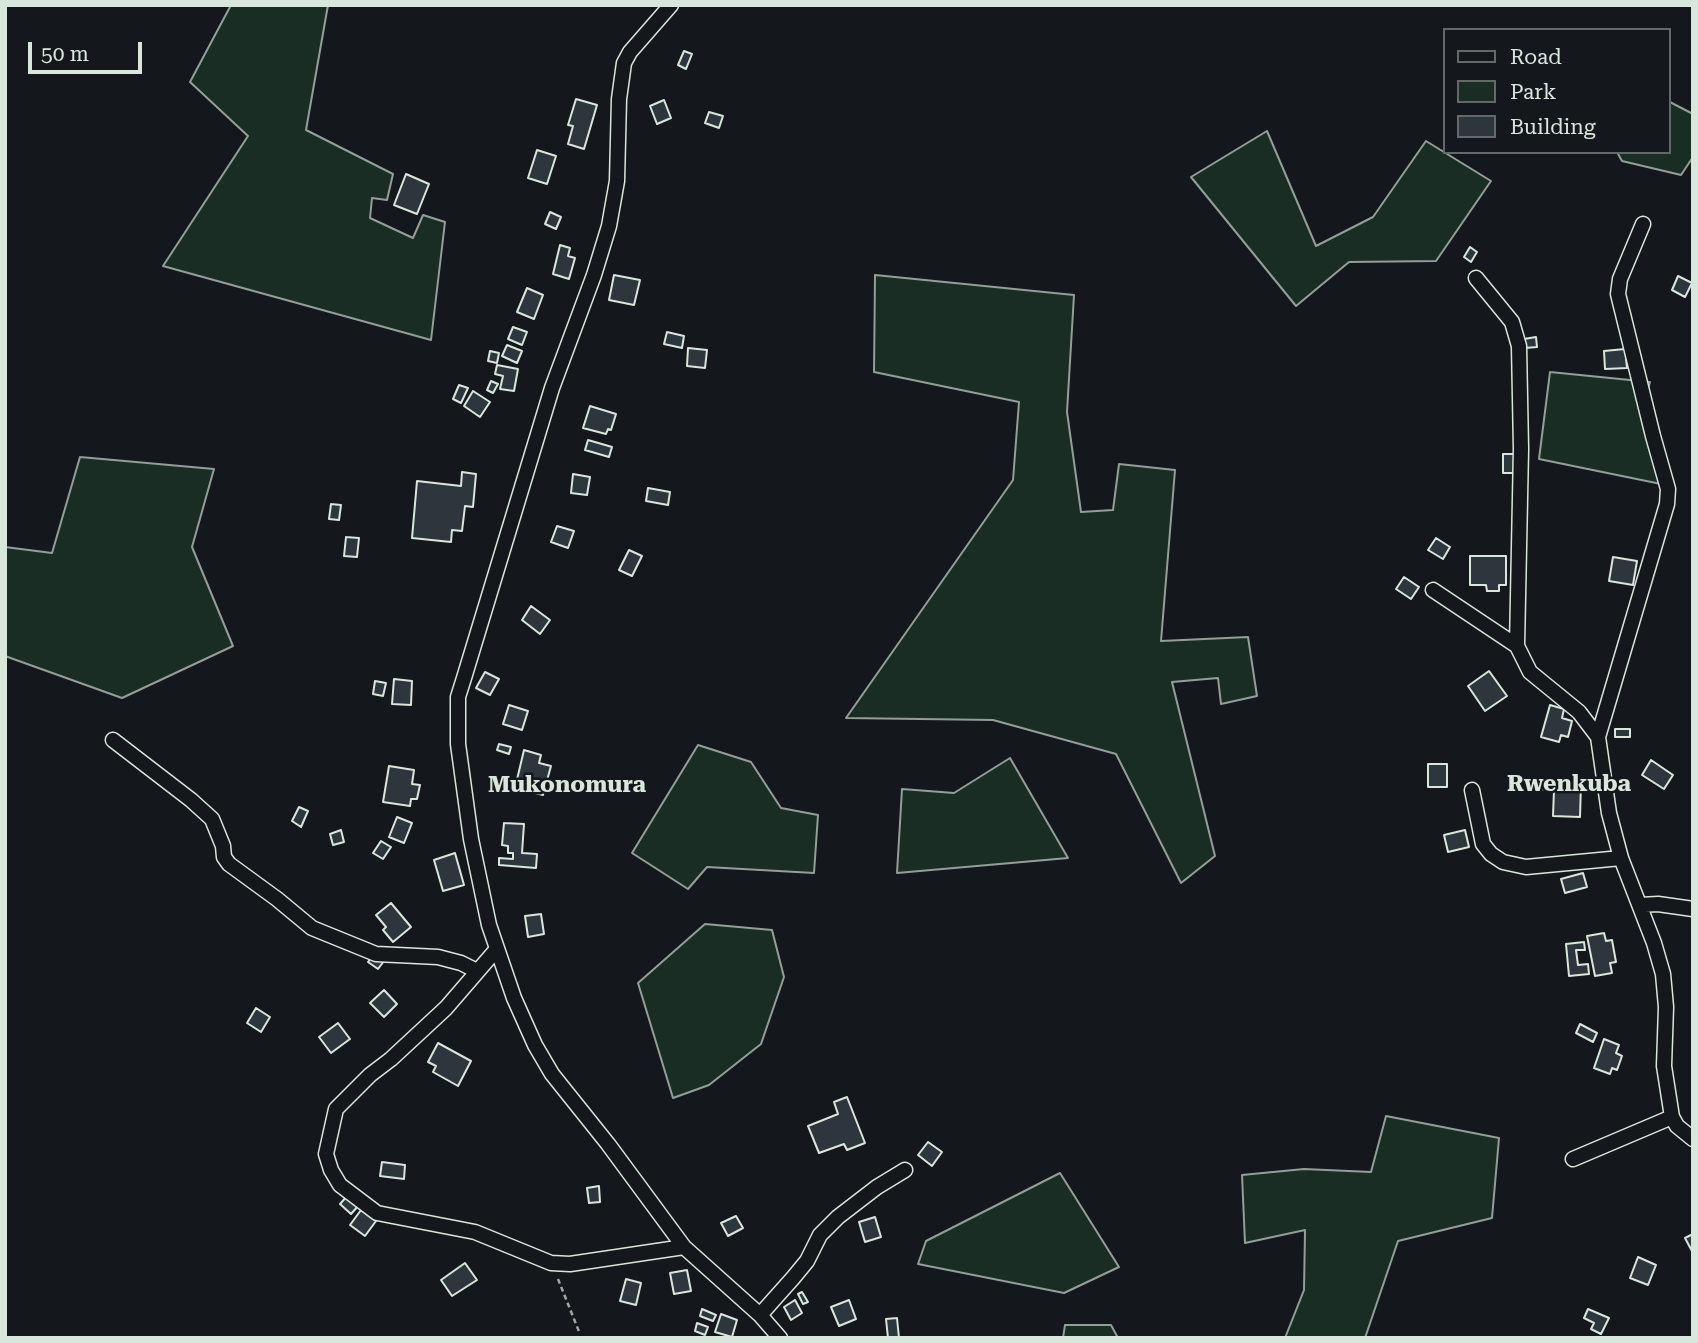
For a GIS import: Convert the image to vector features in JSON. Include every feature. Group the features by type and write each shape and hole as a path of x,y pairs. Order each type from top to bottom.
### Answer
{"street":[{"path":"671,5 630,52 624,64 619,99 617,181 606,237 552,388 458,697 458,744 466,808 496,950 525,1026 552,1074 684,1247 760,1315 780,1338"},
{"path":"1643,224 1620,279 1618,294 1668,489 1667,505 1598,737 1609,813 1621,858 1654,943 1665,988 1664,1066 1672,1116 1677,1126 1693,1139"},
{"path":"1476,278 1512,322 1519,346 1521,449 1517,646 1530,672 1579,712 1598,737"},
{"path":"1433,590 1517,646"},
{"path":"113,740 212,819 220,837 224,857 229,864 312,929 376,954 438,957 461,963 477,971"},
{"path":"1472,790 1483,844 1503,862 1526,867 1621,858"},
{"path":"1640,905 1658,904 1693,909"},
{"path":"496,950 446,1008 336,1109 326,1154 340,1185 377,1213 475,1232 551,1263 570,1264 684,1247"},
{"path":"1573,1159 1672,1116"},
{"path":"760,1315 807,1261 820,1235 838,1217 877,1187 905,1170"}],"path":[{"path":"551,1263 580,1334"}],"green space":[{"path":"231,5 328,5 306,130 393,174 387,200 372,198 370,218 413,238 423,215 445,222 431,340 163,266 248,136 190,82"},
{"path":"1670,102 1693,114 1693,157 1681,175 1622,161 1618,154 1670,154"},
{"path":"1267,131 1316,246 1373,217 1426,141 1442,151 1442,154 1447,154 1491,181 1436,261 1349,262 1296,306 1191,177"},
{"path":"875,275 1074,295 1067,412 1081,512 1113,510 1119,464 1175,470 1161,641 1248,637 1257,696 1221,704 1218,678 1172,682 1215,856 1181,883 1116,754 993,720 846,718 1013,480 1019,402 874,372"},
{"path":"1550,372 1650,382 1641,415 1661,484 1539,459"},
{"path":"80,457 214,469 192,547 233,646 122,698 5,656 5,547 52,553"},
{"path":"698,745 751,762 781,808 818,815 814,873 707,867 688,889 632,853"},
{"path":"1010,758 1068,858 897,873 902,789 954,793"},
{"path":"705,924 772,930 784,977 761,1044 709,1085 673,1098 638,983"},
{"path":"1386,1116 1499,1138 1492,1218 1398,1241 1365,1338 1285,1338 1304,1290 1305,1230 1245,1243 1242,1175 1304,1169 1371,1172"},
{"path":"1060,1173 1119,1267 1064,1293 918,1264 926,1241"},
{"path":"1065,1325 1111,1325 1118,1338 1063,1338"}],"building":[{"path":"684,51 692,54 686,69 678,65"},
{"path":"576,99 597,105 584,149 568,144 573,126 568,125"},
{"path":"664,100 671,118 657,124 650,106"},
{"path":"709,112 723,116 719,128 705,123"},
{"path":"537,150 556,156 547,184 528,178"},
{"path":"406,174 429,184 417,214 394,205"},
{"path":"550,212 561,217 556,229 545,224"},
{"path":"560,245 570,248 568,256 575,258 569,279 553,274"},
{"path":"1470,247 1477,252 1471,262 1464,257"},
{"path":"614,275 640,280 634,305 609,300"},
{"path":"1678,276 1692,283 1685,297 1672,290"},
{"path":"527,288 543,295 534,319 517,312"},
{"path":"513,327 527,332 522,345 508,339"},
{"path":"667,332 684,336 682,348 664,344"},
{"path":"1536,337 1537,347 1525,348 1524,339"},
{"path":"507,345 522,351 517,363 502,356"},
{"path":"688,348 707,350 705,368 687,366"},
{"path":"1625,349 1627,368 1605,369 1604,351"},
{"path":"490,351 499,353 497,363 488,361"},
{"path":"497,365 518,369 514,391 500,389 503,376 495,374"},
{"path":"491,381 498,384 493,393 487,390"},
{"path":"459,385 468,388 461,403 453,399"},
{"path":"473,391 490,402 480,417 464,406"},
{"path":"590,406 616,414 611,430 608,429 606,434 583,428"},
{"path":"588,440 612,447 609,457 585,450"},
{"path":"1503,454 1518,454 1519,473 1503,473"},
{"path":"462,472 476,474 473,507 465,506 462,531 452,530 451,542 412,538 417,481 461,486"},
{"path":"573,474 590,477 587,495 571,493"},
{"path":"648,488 670,492 668,505 646,501"},
{"path":"331,504 341,505 339,520 329,519"},
{"path":"557,526 574,531 568,548 551,542"},
{"path":"346,537 359,538 357,557 344,556"},
{"path":"1436,538 1450,547 1443,559 1428,550"},
{"path":"629,550 642,556 632,576 619,570"},
{"path":"1470,556 1506,556 1506,585 1499,585 1499,591 1487,591 1486,585 1470,585"},
{"path":"1613,557 1637,561 1633,585 1609,581"},
{"path":"1404,577 1419,587 1411,599 1396,589"},
{"path":"531,606 550,620 540,634 522,620"},
{"path":"1489,671 1507,696 1485,711 1468,686"},
{"path":"485,672 499,679 490,695 476,688"},
{"path":"394,679 412,681 411,705 392,704"},
{"path":"375,681 386,683 383,696 373,694"},
{"path":"509,705 528,711 522,730 503,724"},
{"path":"1550,705 1564,709 1562,718 1572,721 1568,737 1561,735 1559,742 1541,737"},
{"path":"1615,729 1630,729 1630,737 1615,737"},
{"path":"499,744 511,747 509,754 497,750"},
{"path":"524,750 541,755 539,763 551,766 543,795 515,788"},
{"path":"1651,760 1673,775 1664,789 1642,775"},
{"path":"1428,764 1447,764 1447,787 1428,787"},
{"path":"389,766 414,770 412,784 420,785 417,799 411,799 410,806 383,802"},
{"path":"1534,781 1581,783 1580,817 1553,816 1554,790 1534,789"},
{"path":"299,807 308,811 301,827 292,821"},
{"path":"397,817 412,823 404,843 389,837"},
{"path":"504,823 524,824 522,853 537,854 536,868 499,865 499,858 513,859 513,853 508,853 508,846 502,845"},
{"path":"341,830 344,842 333,845 330,834"},
{"path":"1465,830 1469,847 1448,852 1444,835"},
{"path":"381,841 391,847 383,859 373,853"},
{"path":"455,853 464,885 443,891 434,860"},
{"path":"1583,873 1587,887 1565,893 1561,879"},
{"path":"391,903 411,927 393,942 376,915"},
{"path":"541,914 544,934 528,937 525,916"},
{"path":"1604,933 1606,941 1612,940 1616,962 1610,963 1612,973 1595,976 1587,936"},
{"path":"1584,942 1585,950 1576,950 1578,965 1588,964 1589,974 1569,976 1566,944"},
{"path":"374,954 384,961 378,969 368,962"},
{"path":"384,990 397,1004 384,1017 370,1003"},
{"path":"256,1008 270,1017 261,1032 247,1023"},
{"path":"338,1023 350,1039 331,1053 319,1037"},
{"path":"1580,1024 1597,1033 1593,1042 1576,1033"},
{"path":"1604,1039 1619,1045 1616,1053 1622,1056 1617,1070 1612,1068 1610,1074 1594,1068"},
{"path":"438,1043 471,1061 458,1086 433,1072 436,1066 428,1062"},
{"path":"847,1097 865,1143 847,1150 844,1144 819,1153 808,1126 838,1114 834,1102"},
{"path":"928,1142 942,1152 932,1166 918,1155"},
{"path":"382,1162 405,1165 404,1179 380,1176"},
{"path":"599,1186 600,1202 589,1203 587,1188"},
{"path":"348,1195 359,1205 351,1214 340,1204"},
{"path":"361,1210 376,1221 365,1236 350,1225"},
{"path":"736,1216 743,1228 728,1236 721,1223"},
{"path":"875,1217 881,1237 865,1242 859,1222"},
{"path":"1693,1234 1693,1253 1685,1238"},
{"path":"1638,1257 1656,1265 1648,1285 1630,1278"},
{"path":"465,1263 477,1280 452,1296 441,1280"},
{"path":"687,1270 691,1291 674,1294 670,1273"},
{"path":"626,1279 641,1283 636,1305 620,1301"},
{"path":"802,1292 808,1302 803,1304 798,1294"},
{"path":"795,1300 802,1313 791,1320 784,1307"},
{"path":"849,1300 856,1319 839,1326 831,1307"},
{"path":"702,1309 716,1315 713,1321 700,1316"},
{"path":"1588,1309 1609,1318 1601,1334 1591,1329 1594,1323 1584,1318"},
{"path":"721,1314 737,1320 732,1337 715,1332"},
{"path":"897,1318 899,1338 888,1338 886,1319"},
{"path":"697,1323 708,1327 705,1335 695,1331"}],"district":[{"name":"Rwenkuba","path":"1569,784"},
{"name":"Mukonomura","path":"567,785"}]}
